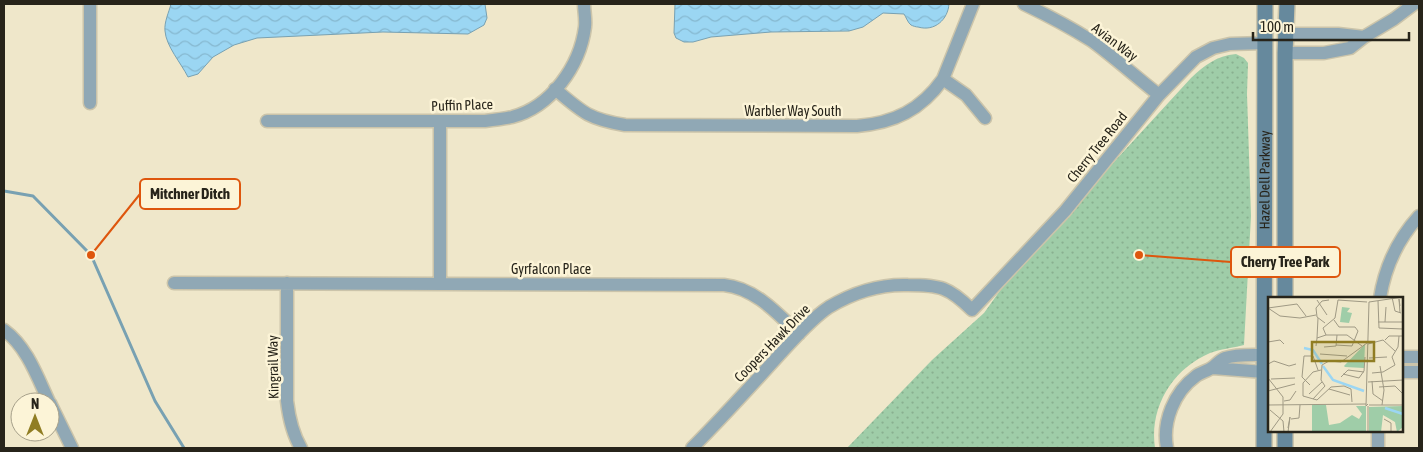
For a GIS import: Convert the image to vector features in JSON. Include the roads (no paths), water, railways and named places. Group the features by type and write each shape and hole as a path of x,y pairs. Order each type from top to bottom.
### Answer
{"main road":[{"name":"Hazel Dell Parkway","path":"1264,448 1265,4"},
{"name":"Hazel Dell Parkway","path":"1285,297 1285,53 1287,4"},
{"path":"1285,432 1285,448"}],"street":[{"path":"90,4 90,103"},
{"name":"Puffin Place","path":"267,121 440,122 485,121 512,117 533,108 556,90 572,68 580,50 585,25 584,4"},
{"name":"Warbler Way South","path":"556,90 578,110 589,116 605,122 626,125 858,126 877,124 896,119 927,99 943,79 974,4"},
{"name":"Avian Way","path":"1024,4 1064,24 1090,40 1159,95"},
{"path":"1285,53 1332,52 1350,48 1364,36 1381,28 1414,4"},
{"path":"1286,34 1364,36"},
{"name":"Cherry Tree Road","path":"972,310 1065,211 1159,95 1196,57 1213,48 1230,44 1266,44"},
{"path":"943,79 966,95 985,118"},
{"path":"440,122 440,284"},
{"path":"1380,297 1384,277 1391,259 1401,240 1419,216"},
{"name":"Gyrfalcon Place","path":"174,283 697,284 736,286 758,297 799,334"},
{"name":"Kingrail Way","path":"287,284 288,401 295,439 301,448"},
{"name":"Coopers Hawk Drive","path":"692,448 799,334 827,308 862,290 880,286 929,285 945,289 958,296 972,310"},
{"path":"4,330 24,350 45,392"},
{"path":"1168,448 1166,427 1175,399 1193,379 1225,358 1248,354 1264,355"},
{"path":"1403,357 1419,357"},
{"path":"1212,368 1264,372"},
{"path":"1403,372 1419,372"},
{"path":"60,423 72,448"},
{"path":"1378,432 1378,448"}],"water":[{"path":"171,4 485,4 487,18 484,25 468,34 383,32 257,38 234,45 213,57 198,74 188,77 166,37 165,24"},
{"path":"675,4 949,4 943,19 930,28 911,25 904,14 883,13 863,27 849,31 771,32 711,37 693,42 684,42 676,38 674,33"}],"waterway":[{"path":"4,191 33,196 91,255 155,401 184,448"}],"place":[{"name":"Mitchner Ditch","path":"91,255"},
{"name":"Cherry Tree Park","path":"1139,255"}]}
